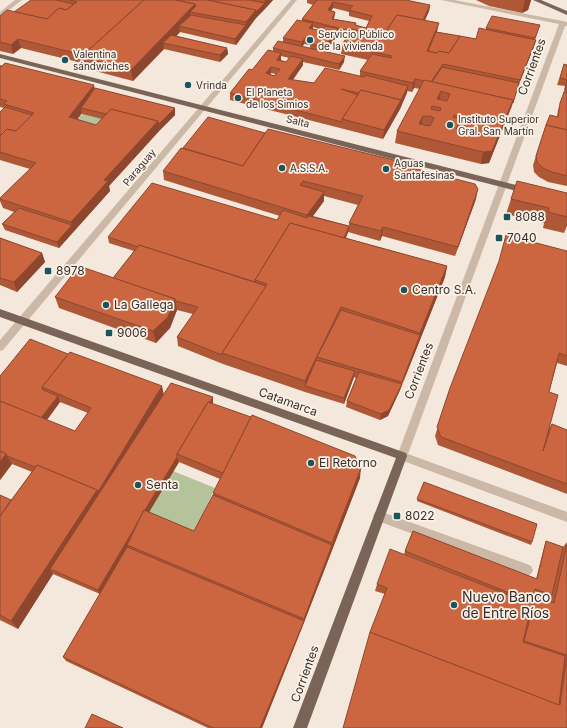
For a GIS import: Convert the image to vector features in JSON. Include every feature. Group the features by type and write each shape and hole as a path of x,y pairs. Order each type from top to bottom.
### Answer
{"main road":[{"path":"536,0 567,13"},
{"name":"Salta","path":"0,56 539,194"},
{"name":"Catamarca","path":"0,312 402,456"},
{"name":"Corrientes","path":"300,728 402,456"}],"street":[{"path":"0,15 19,0"},
{"name":"Paraguay","path":"0,347 294,0"},
{"path":"444,0 565,23"},
{"name":"Corrientes","path":"402,456 503,184 565,23"},
{"name":"Catamarca","path":"402,456 567,517"},
{"path":"379,516 527,570"}],"green space":[{"path":"82,114 107,120 95,134 72,127"},
{"path":"173,471 215,488 192,537 146,517"}],"building":[{"path":"31,0 56,0 74,4 66,10 59,8 47,19 14,12"},
{"path":"69,0 144,0 83,55 18,39 11,45 0,42 0,16 7,10 47,19 59,8 66,10 77,2"},
{"path":"144,0 176,0 195,4 131,70 81,57"},
{"path":"176,0 208,0 256,10 246,22 190,12 196,6 195,4"},
{"path":"208,0 249,0 265,3 256,12 256,10"},
{"path":"317,0 406,0 430,5 423,20 397,15 383,36 351,29 350,31 302,19","holes":["333,2 353,6 349,10 372,16 366,28 355,25 356,23 332,19 335,12 328,10"]},
{"path":"191,15 246,25 235,39 179,26"},
{"path":"397,15 439,23 427,51 437,53 439,51 449,53 460,36 476,39 479,28 536,40 520,80 443,64 431,82 415,79 413,83 360,71 372,54 391,58 392,56 342,45 351,29 383,36"},
{"path":"492,16 540,25 535,38 486,28"},
{"path":"297,20 313,23 309,28 321,31 325,26 338,28 325,47 310,44 313,39 305,38 302,42 283,38"},
{"path":"436,32 460,36 449,53 428,51"},
{"path":"171,35 227,48 220,55 163,43"},
{"path":"278,41 345,56 339,64 273,48"},
{"path":"268,50 281,53 277,60 286,62 291,56 303,59 288,79 314,83 325,68 364,77 365,75 408,86 401,100 361,90 359,93 341,89 358,95 342,119 342,122 230,93 249,69 252,70","holes":["271,67 280,69 274,76 266,73"]},
{"path":"5,63 94,85 69,117 96,125 111,109 158,121 104,180 108,181 71,222 0,199 36,163 0,152 0,136 7,129 16,131 34,113 4,104 7,101 0,99 0,68"},
{"path":"564,64 567,65 567,80 560,78"},
{"path":"442,67 519,83 513,103 513,100 432,82"},
{"name":"Instituto Superior Gral. San Martín","path":"424,80 513,100 492,151 483,152 397,131","holes":["441,91 450,94 447,101 437,99","432,106 441,108 440,111 431,109","454,115 472,119 470,124 466,123 462,130 456,129 460,119 453,117","423,116 430,116 434,118 430,126 419,124"]},
{"path":"95,88 175,108 159,124 158,121 111,109 106,114 81,108"},
{"path":"361,90 401,100 384,130 342,119"},
{"path":"564,92 567,92 567,130 546,125 550,115 558,117 560,103"},
{"path":"5,107 32,115 16,131 7,129 0,136 0,112"},
{"path":"208,117 265,133 243,166 183,148"},
{"path":"546,125 567,130 567,176 543,168 537,162 536,156"},
{"path":"268,129 414,165 413,168 475,184 478,189 458,247 383,227 381,231 349,223 363,196 303,181 300,185 324,192 307,215 163,171 181,148 243,166"},
{"path":"517,181 567,193 567,217 548,212 549,208 511,199"},
{"path":"152,183 277,220 283,210 307,218 309,216 349,226 344,238 290,223 255,282 139,245 138,247 108,237"},
{"path":"19,208 72,225 57,242 2,224"},
{"path":"290,223 447,266 420,333 341,307 305,381 222,353 267,284 255,280"},
{"path":"506,235 567,251 567,356 559,353 549,392 558,395 543,451 552,424 567,430 567,484 441,437 437,427 450,388 499,261"},
{"path":"0,238 42,253 14,282 0,278"},
{"path":"139,245 266,286 222,355 177,337 198,307 176,301 175,299 113,278"},
{"path":"79,266 175,299 168,317 153,331 55,297"},
{"path":"341,310 420,335 402,382 317,357"},
{"path":"30,339 68,354 42,387 43,390 58,396 41,418 0,401 0,376"},
{"path":"70,352 162,386 98,492 97,490 37,465 35,467 7,456 0,451 0,401 75,431 91,408 42,387"},
{"path":"316,360 355,371 344,398 305,386"},
{"path":"359,372 402,384 389,410 381,414 347,401"},
{"name":"Senta","path":"171,383 213,397 210,402 208,402 177,454 177,457 144,510 98,590 50,569"},
{"path":"208,402 251,417 223,473 177,454"},
{"path":"252,415 355,456 361,468 332,543 213,493"},
{"path":"0,451 6,454 0,462"},
{"path":"37,465 97,490 11,621 0,615 0,516"},
{"path":"424,482 537,524 532,542 417,499"},
{"path":"0,495 11,500 0,516"},
{"path":"213,495 332,545 304,619 127,545 144,510 194,531"},
{"path":"413,531 537,579 546,541 563,547 552,595 535,589 532,602 405,551"},
{"path":"567,544 567,655 524,641 536,596 554,603"},
{"path":"127,547 304,621 260,728 213,728 63,657"},
{"path":"390,549 532,604 523,642 565,656 559,705 370,632 387,588 377,584"},
{"path":"370,632 560,705 567,655 567,728 343,728"},
{"path":"92,714 123,728 85,728"}],"place":[{"name":"Servicio Público de la vivienda","path":"310,40"},
{"name":"Valentina sándwiches","path":"65,60"},
{"name":"Vrinda","path":"188,85"},
{"name":"El Planeta de los Simios","path":"238,98"},
{"name":"Instituto Superior Gral. San Martín","path":"450,125"},
{"name":"A.S.S.A.","path":"282,168"},
{"name":"Aguas Santafesinas","path":"386,169"},
{"name":"8088","path":"507,217"},
{"name":"7040","path":"499,238"},
{"name":"8978","path":"48,271"},
{"name":"Centro S.A.","path":"404,290"},
{"name":"La Gallega","path":"106,305"},
{"name":"9006","path":"109,333"},
{"name":"El Retorno","path":"311,463"},
{"name":"Senta","path":"138,485"},
{"name":"8022","path":"397,516"},
{"name":"Nuevo Banco de Entre Ríos","path":"454,605"}]}
